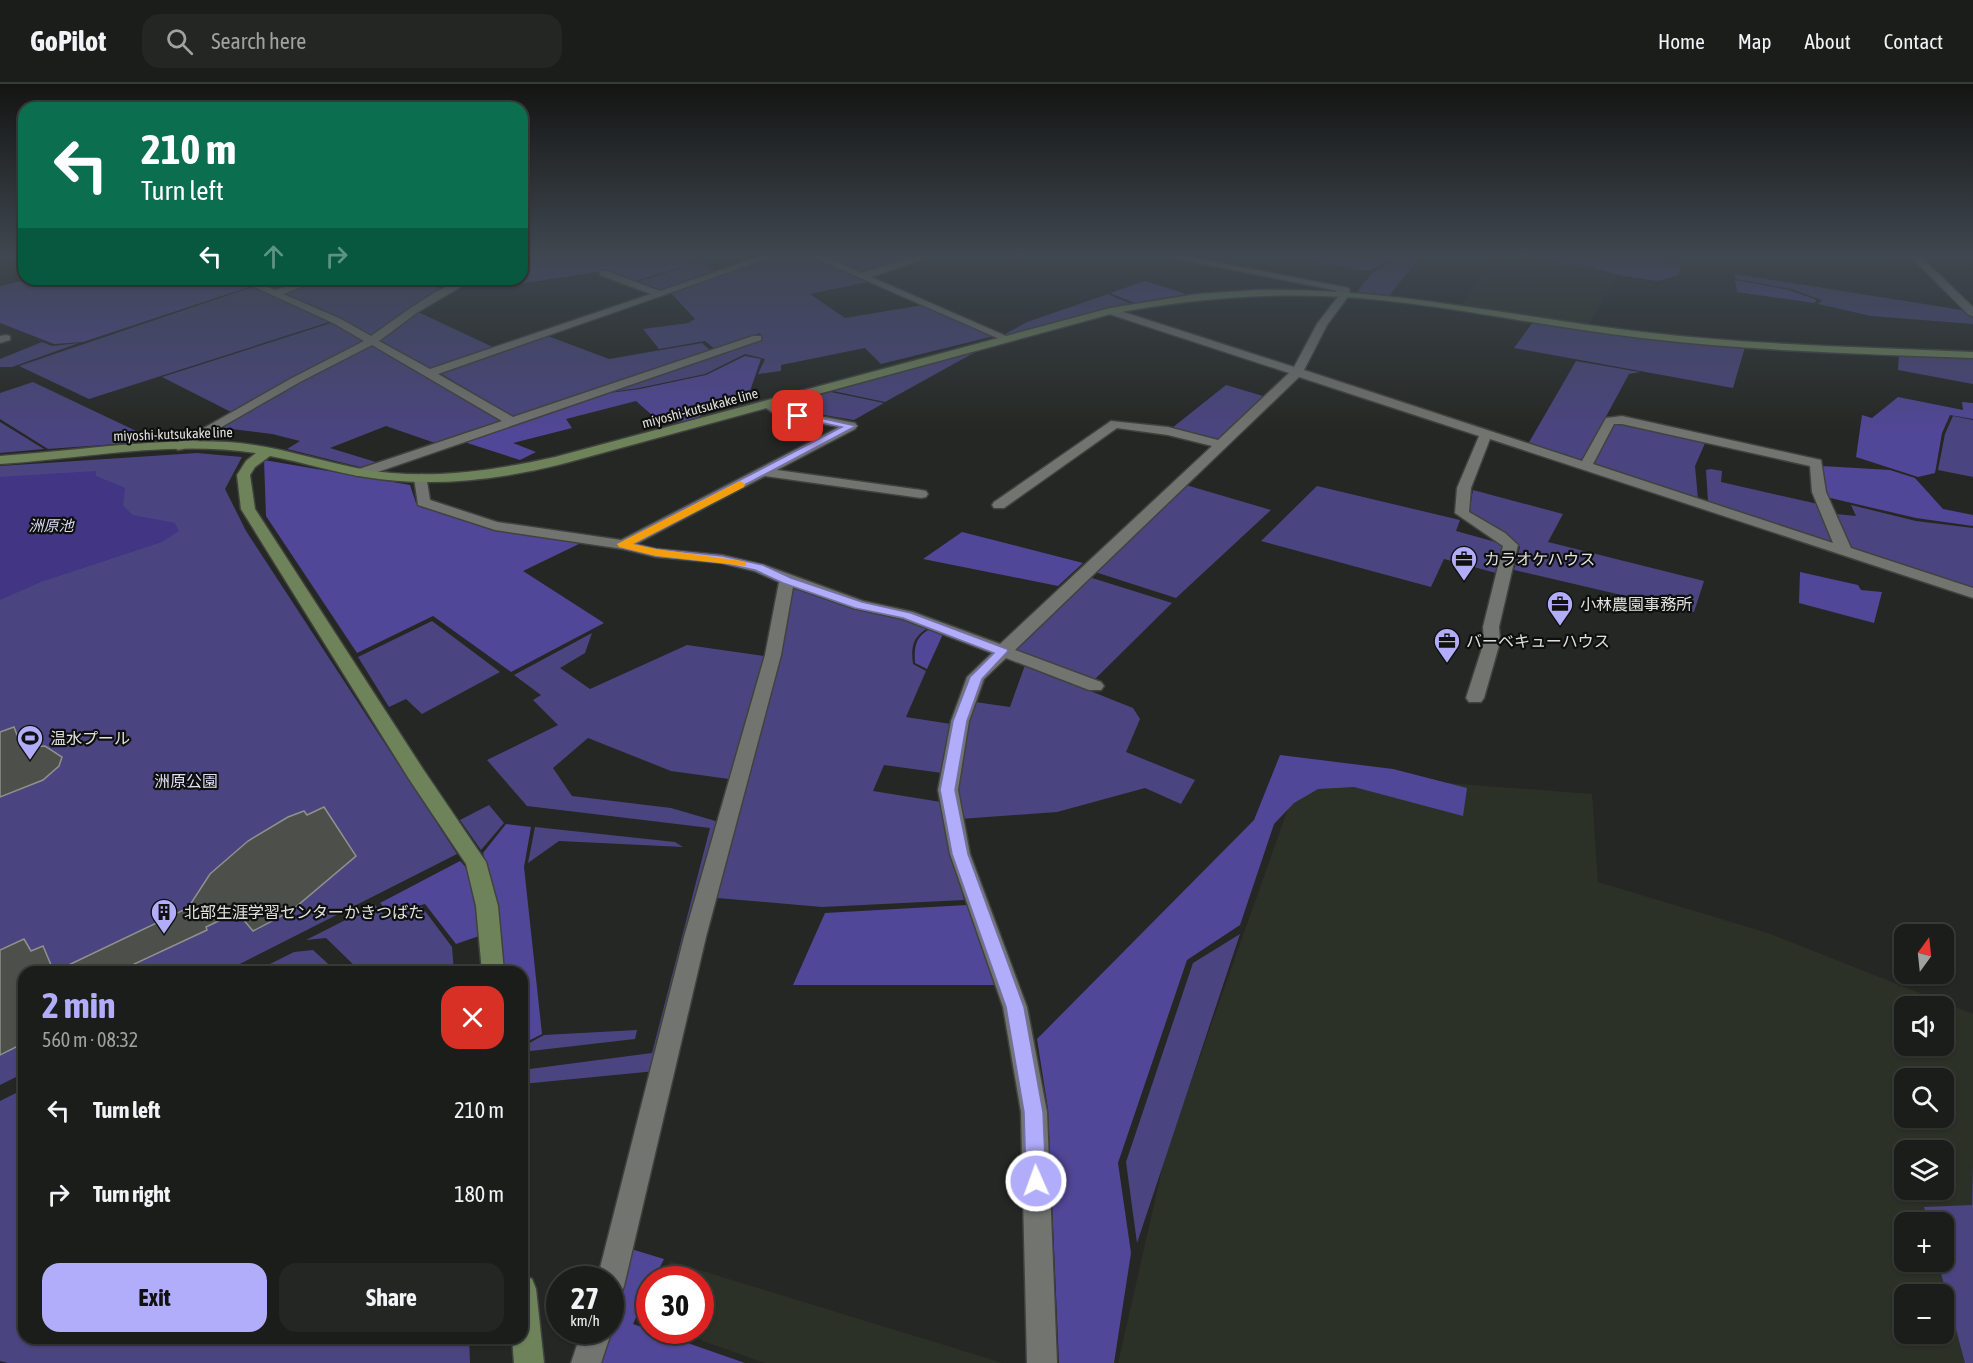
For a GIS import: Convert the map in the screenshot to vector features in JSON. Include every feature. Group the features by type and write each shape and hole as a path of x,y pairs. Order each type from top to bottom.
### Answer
{"main road":[{"name":"miyoshi-kutsukake line","path":"0,460 178,446 227,446 268,451 361,472 421,478 479,475 530,467 770,405 1097,315"},
{"name":"miyoshi-kutsukake line","path":"1514,315 1691,340 1973,355"},
{"path":"268,451 246,466 242,476 248,509 416,774 476,862 487,906 492,966"},
{"path":"527,1344 529,1363"}],"street":[{"path":"323,315 430,373 513,422"},
{"path":"178,446 296,380 372,341 408,315"},
{"path":"430,373 600,315"},
{"path":"952,315 1008,339"},
{"path":"1121,315 1973,593"},
{"path":"1042,1363 1034,1112 1015,1007 960,854 948,790 960,721 976,677 1297,372 1329,315"},
{"path":"361,472 757,338"},
{"path":"623,544 851,426 780,412 770,405"},
{"path":"1586,465 1610,422 1622,420 1816,463 1819,492 1844,550"},
{"path":"999,505 1114,424 1168,431 1221,444"},
{"path":"1475,698 1492,642 1491,627 1512,545 1503,537 1479,526 1462,513 1464,488 1485,433"},
{"path":"765,472 921,494"},
{"path":"421,478 423,502 495,526 623,544 656,553 722,560 759,567 787,580 859,605 907,615 1095,686"},
{"path":"615,1266 695,937 773,655 787,580"},
{"path":"586,1363 592,1344"}],"shaded area":[{"path":"0,315 165,315 83,342 54,344 0,323"},
{"path":"1523,315 1595,315 1589,325"},
{"path":"745,356 761,359 750,391 692,420 662,424 636,401 566,419 572,428 513,443 536,452 520,460 461,441 600,394 640,389 706,375"},
{"path":"1898,397 1963,410 1962,402 1973,403 1973,419 1950,415 1942,433 1935,473 1918,477 1856,457 1862,415 1872,418"},
{"path":"264,460 410,485 416,503 494,530 581,543 523,571 604,623 511,672 433,616 357,653 266,516"},
{"path":"1822,466 1890,470 1915,478 1943,509 1973,515 1973,526 1916,518 1826,497"},
{"path":"962,532 1083,563 1058,586 923,559"},
{"path":"1800,572 1858,585 1861,590 1882,592 1874,623 1799,603"},
{"path":"930,629 943,634 927,669 915,663 915,652 918,639"},
{"path":"1280,755 1393,769 1467,788 1463,816 1354,787 1318,789 1294,803 1274,824 1240,925 1187,960 1118,1163 1131,1253 1114,1363 1059,1363 1048,1109 1037,1039 1254,820"},
{"path":"1301,772 1592,794 1598,882 1768,933 1927,996 1894,996 1894,1056 1954,1056 1954,1006 1973,1014 1973,1363 1118,1363 1166,1152"},
{"path":"506,824 531,827 524,867 542,1034 528,1041 528,966 503,966 497,902 483,853"},
{"path":"460,861 470,875 473,885 479,936 456,944 425,904 390,914 380,903"},
{"path":"967,905 995,985 793,985 825,913"},
{"path":"631,1249 664,1259 660,1266 636,1266 636,1317 633,1324 636,1325 636,1344 690,1344 745,1363 597,1363 604,1344 624,1344 624,1275"},
{"path":"670,1261 686,1266 668,1266"},
{"path":"714,1274 1003,1363 765,1363 712,1344 714,1344"}],"green space":[{"path":"170,315 316,315 329,322 89,399 19,366"},
{"path":"330,315 410,315 373,338"},
{"path":"414,315 424,315 495,348 432,369 380,340"},
{"path":"691,315 840,315 845,318 865,315 945,315 994,336 881,364 865,348 781,365 781,371 758,374 765,359 745,354 705,374 603,393 763,338 760,333 715,349 705,341 659,349 643,329 688,323 695,319"},
{"path":"1048,315 1089,315 1010,335 1005,334 1027,322"},
{"path":"1865,315 1968,315 1973,318 1973,324"},
{"path":"1533,322 1654,340 1745,347 1733,388 1514,348"},
{"path":"331,323 367,342 233,413 162,377"},
{"path":"548,336 609,359 702,343 711,351 515,418 440,373"},
{"path":"42,342 52,346 79,343 12,367 0,367 0,359"},
{"path":"370,345 506,421 438,444 386,426 330,448 379,463 364,468 287,449 300,441 272,434 216,427 298,381"},
{"path":"979,350 885,402 833,391"},
{"path":"1899,354 1973,358 1973,384 1898,370"},
{"path":"1576,361 1640,372 1629,374 1582,461 1528,444"},
{"path":"33,382 151,438 144,442 48,449 0,419 0,393"},
{"path":"1226,385 1263,396 1218,440 1172,428"},
{"path":"831,392 884,403 854,420 788,409 786,405"},
{"path":"1953,416 1973,420 1973,477 1938,470 1945,434"},
{"path":"0,422 44,449 0,453"},
{"path":"1623,423 1706,441 1695,466 1698,499 1592,465 1615,424"},
{"name":"洲原公園","path":"197,453 242,457 225,489 246,531 457,854 236,966 18,966 18,1076 0,1085 0,466"},
{"path":"1706,470 1722,471 1721,482 1818,504 1835,544 1708,502"},
{"path":"1186,485 1271,510 1176,598 1095,572"},
{"path":"1317,486 1460,520 1456,531 1503,544 1496,573 1444,559 1431,587 1261,541"},
{"path":"1473,490 1563,514 1548,542 1704,581 1694,612 1514,570 1520,547 1469,513"},
{"path":"1851,505 1916,521 1973,528 1973,589 1852,549 1836,514 1856,516"},
{"path":"1089,577 1172,603 1093,681 1010,649"},
{"path":"793,586 857,609 902,619 928,628 919,635 914,643 913,664 926,671 906,717 951,724 942,773 884,765 873,791 941,802 964,900 822,907 717,898 779,656"},
{"path":"432,621 500,672 422,714 406,699 389,707 358,657"},
{"path":"592,633 585,653 560,668 590,689 687,645 764,656 729,779 671,771 588,738 553,768 572,796 671,808 719,822 656,1071 528,1083 528,1069 652,1053 710,828 527,806 487,760 558,725 533,700 541,695 514,675"},
{"path":"1025,665 1133,708 1140,719 1126,752 1195,780 1181,804 1145,788 1057,812 960,819 955,791 967,721 975,702 1010,707"},
{"path":"489,805 504,823 481,850 460,820"},
{"path":"535,827 675,842 683,847 559,841 528,863"},
{"path":"375,905 387,918 422,907 452,947 454,966 355,966 326,938 306,940"},
{"path":"1240,934 1137,1243 1126,1162 1193,963"},
{"path":"313,950 330,966 266,966 294,952"},
{"path":"637,1030 635,1039 528,1051 528,1044 544,1035"},
{"path":"18,1092 18,1344 469,1344 470,1363 8,1363 0,1361 0,1101"},
{"path":"1973,1163 1973,1363 1965,1363 1954,1322 1954,1284 1944,1284 1941,1272 1954,1272 1954,1212 1925,1212 1924,1207 1972,1205"}],"water":[{"name":"洲原池","path":"96,471 96,476 125,488 123,506 133,515 175,523 179,531 162,542 41,582 0,600 0,477"}],"building":[{"name":"温水プール","path":"14,727 22,748 45,746 62,757 59,766 43,780 0,797 0,732"},
{"name":"北部生涯学習センターかきつばた","path":"324,807 356,856 291,911 253,931 237,912 206,927 207,930 133,966 67,966 188,908 210,874 248,841 288,817 304,811 307,815"},
{"path":"24,939 31,951 43,946 51,966 18,966 18,1046 0,1055 0,950"}],"slow traffic":[{"path":"740,484 623,544 656,553 742,564"}],"place":[{"name":"カラオケハウス","path":"1464,582"},
{"name":"小林農園事務所","path":"1560,627"},
{"name":"バーベキューハウス","path":"1447,664"},
{"name":"温水プール","path":"30,761"},
{"name":"北部生涯学習センターかきつばた","path":"164,935"}],"route":[{"path":"798,416 851,426 623,544 656,553 722,560 759,567 787,580 859,605 907,615 1002,651 976,677 960,721 948,790 960,854 1015,1007 1034,1112 1036,1181"}]}
